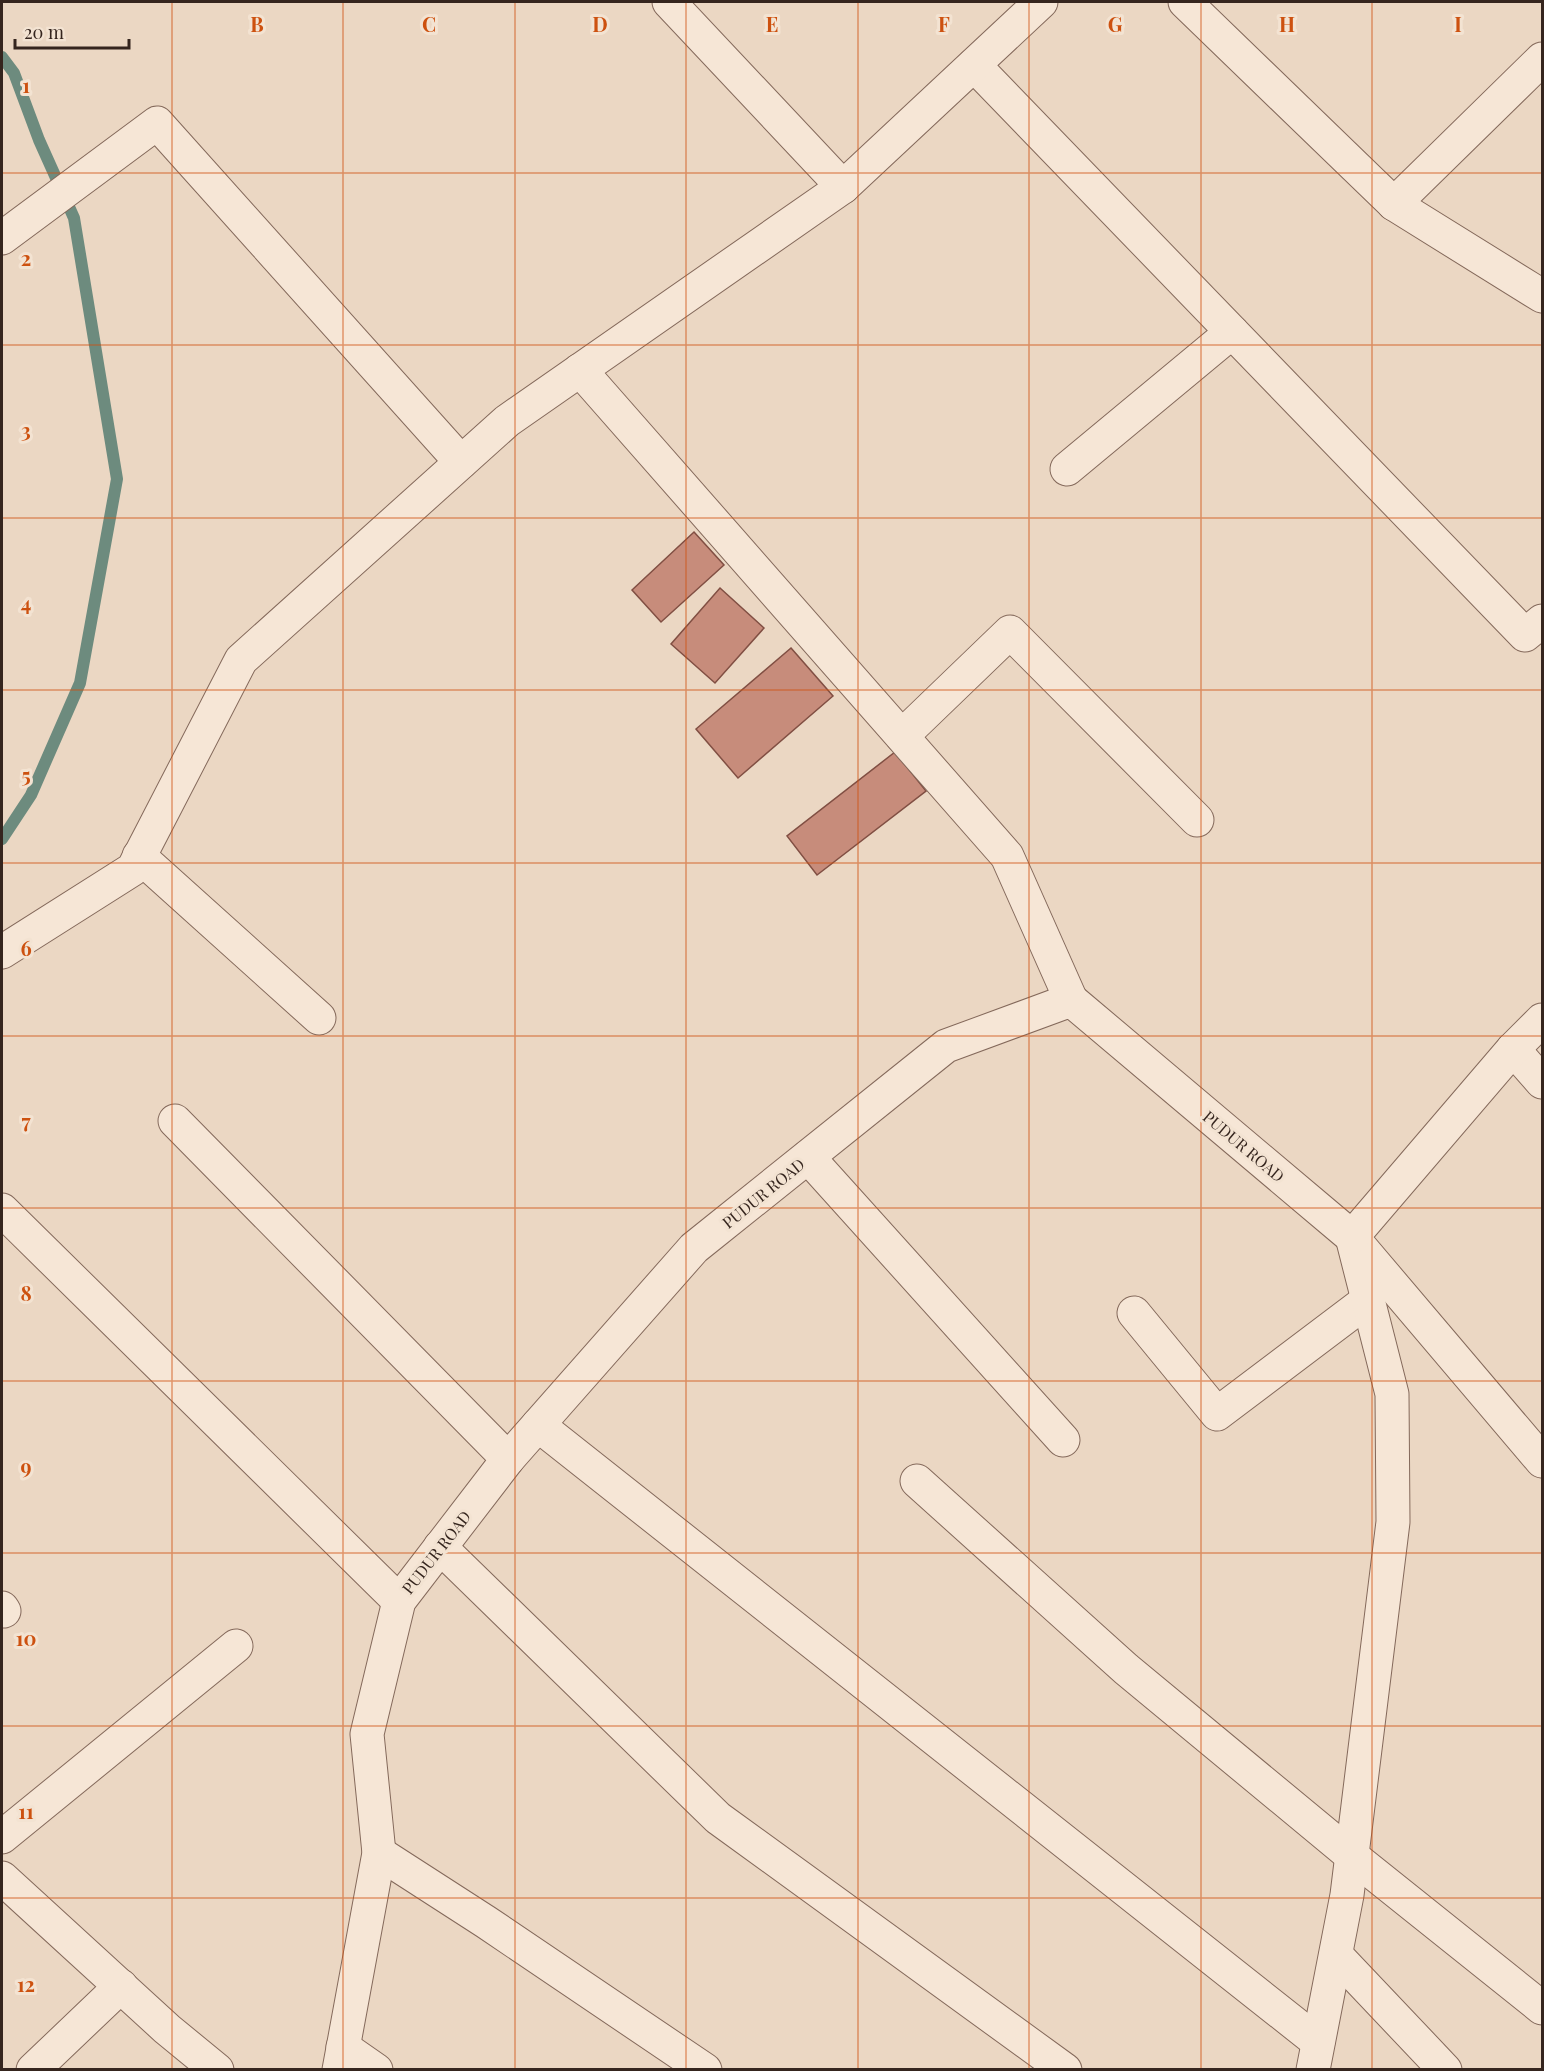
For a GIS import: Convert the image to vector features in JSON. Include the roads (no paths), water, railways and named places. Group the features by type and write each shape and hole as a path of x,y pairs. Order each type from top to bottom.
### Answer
{"street":[{"path":"669,2 843,187"},
{"path":"2,952 133,869 241,660 507,420 843,187 1041,2"},
{"path":"1185,2 1394,204 1542,296"},
{"path":"1394,204 1542,59"},
{"path":"974,65 1525,635 1542,621"},
{"path":"2,238 157,123 460,462"},
{"path":"1067,469 1232,332"},
{"path":"580,370 1007,855 1071,1000"},
{"path":"902,736 1010,632 1197,820"},
{"path":"140,856 319,1018"},
{"name":"PUDUR ROAD","path":"341,2058 379,1853 368,1734 399,1601 508,1459 694,1248 946,1046 1071,1000 1352,1237 1542,1461"},
{"path":"538,1425 1315,2056 1347,1895 1393,1522 1392,1394 1352,1237 1513,1049 1542,1020"},
{"path":"1513,1049 1542,1082"},
{"path":"175,1121 508,1459"},
{"path":"808,1157 1063,1440"},
{"path":"2,1210 399,1601"},
{"path":"1134,1313 1217,1414 1368,1300"},
{"path":"917,1481 1126,1669 1352,1856 1542,2008"},
{"path":"440,1547 718,1818 1065,2070"},
{"path":"2,1837 236,1646"},
{"path":"379,1853 486,1922 705,2070"},
{"path":"2,1878 167,2029 218,2070"},
{"path":"1336,1955 1445,2070"},
{"path":"33,2070 121,1986"},
{"path":"341,2058 376,2070"}],"waterway":[{"path":"2,57 14,73 39,140 74,218 117,479 80,683 31,795 2,839"}]}
